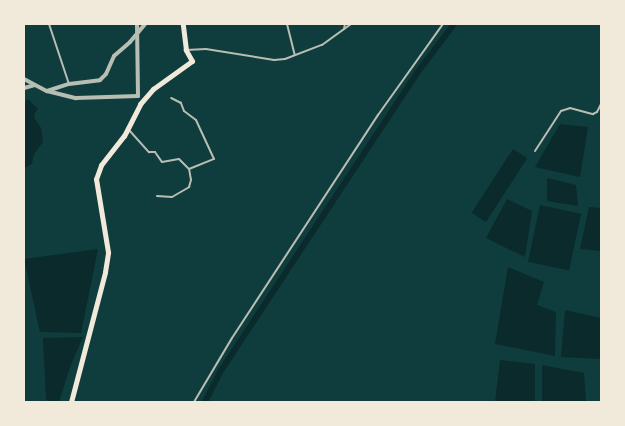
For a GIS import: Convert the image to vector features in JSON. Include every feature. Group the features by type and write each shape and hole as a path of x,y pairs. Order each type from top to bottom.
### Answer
{"main road":[{"path":"71,402 105,272 108,252 96,179 101,165 127,128 140,104 153,89 192,61 186,50 183,24"}],"street":[{"path":"137,24 138,96 140,104"},
{"path":"47,91 69,84 100,80 106,74 114,56 145,24"},
{"path":"24,79 47,91 76,98 138,96"},
{"path":"24,88 35,85"}],"lane":[{"path":"48,24 69,84"},
{"path":"287,24 295,55"},
{"path":"344,29 345,24"},
{"path":"186,50 206,49 274,60 322,45 350,24"},
{"path":"194,402 232,338 378,115 443,24"},
{"path":"171,98 181,103 184,111 196,120 214,159 189,169"},
{"path":"535,152 561,111 570,108 593,114 597,112 601,104"},
{"path":"127,128 149,152 155,152 162,162 179,159 189,169 192,180 189,187 172,197 157,196"}],"water":[{"path":"28,99 38,109 34,114 41,128 43,142 34,154 32,164 24,168 24,103"},
{"path":"560,124 588,127 580,177 535,167"},
{"path":"513,149 527,158 486,222 472,213"},
{"path":"547,178 576,185 578,206 547,201"},
{"path":"507,199 532,211 525,257 486,238"},
{"path":"540,205 581,214 569,270 528,262"},
{"path":"589,207 601,208 601,251 580,249"},
{"path":"98,249 81,333 40,332 24,259"},
{"path":"508,267 544,282 537,305 556,312 555,356 495,344"},
{"path":"565,310 601,318 601,359 561,357"},
{"path":"83,337 70,367 59,402 49,402 46,399 43,338"},
{"path":"500,360 535,364 535,402 495,402"},
{"path":"542,365 584,373 586,402 542,402"}],"waterway":[{"path":"205,402 220,372 417,73 454,24"}]}
